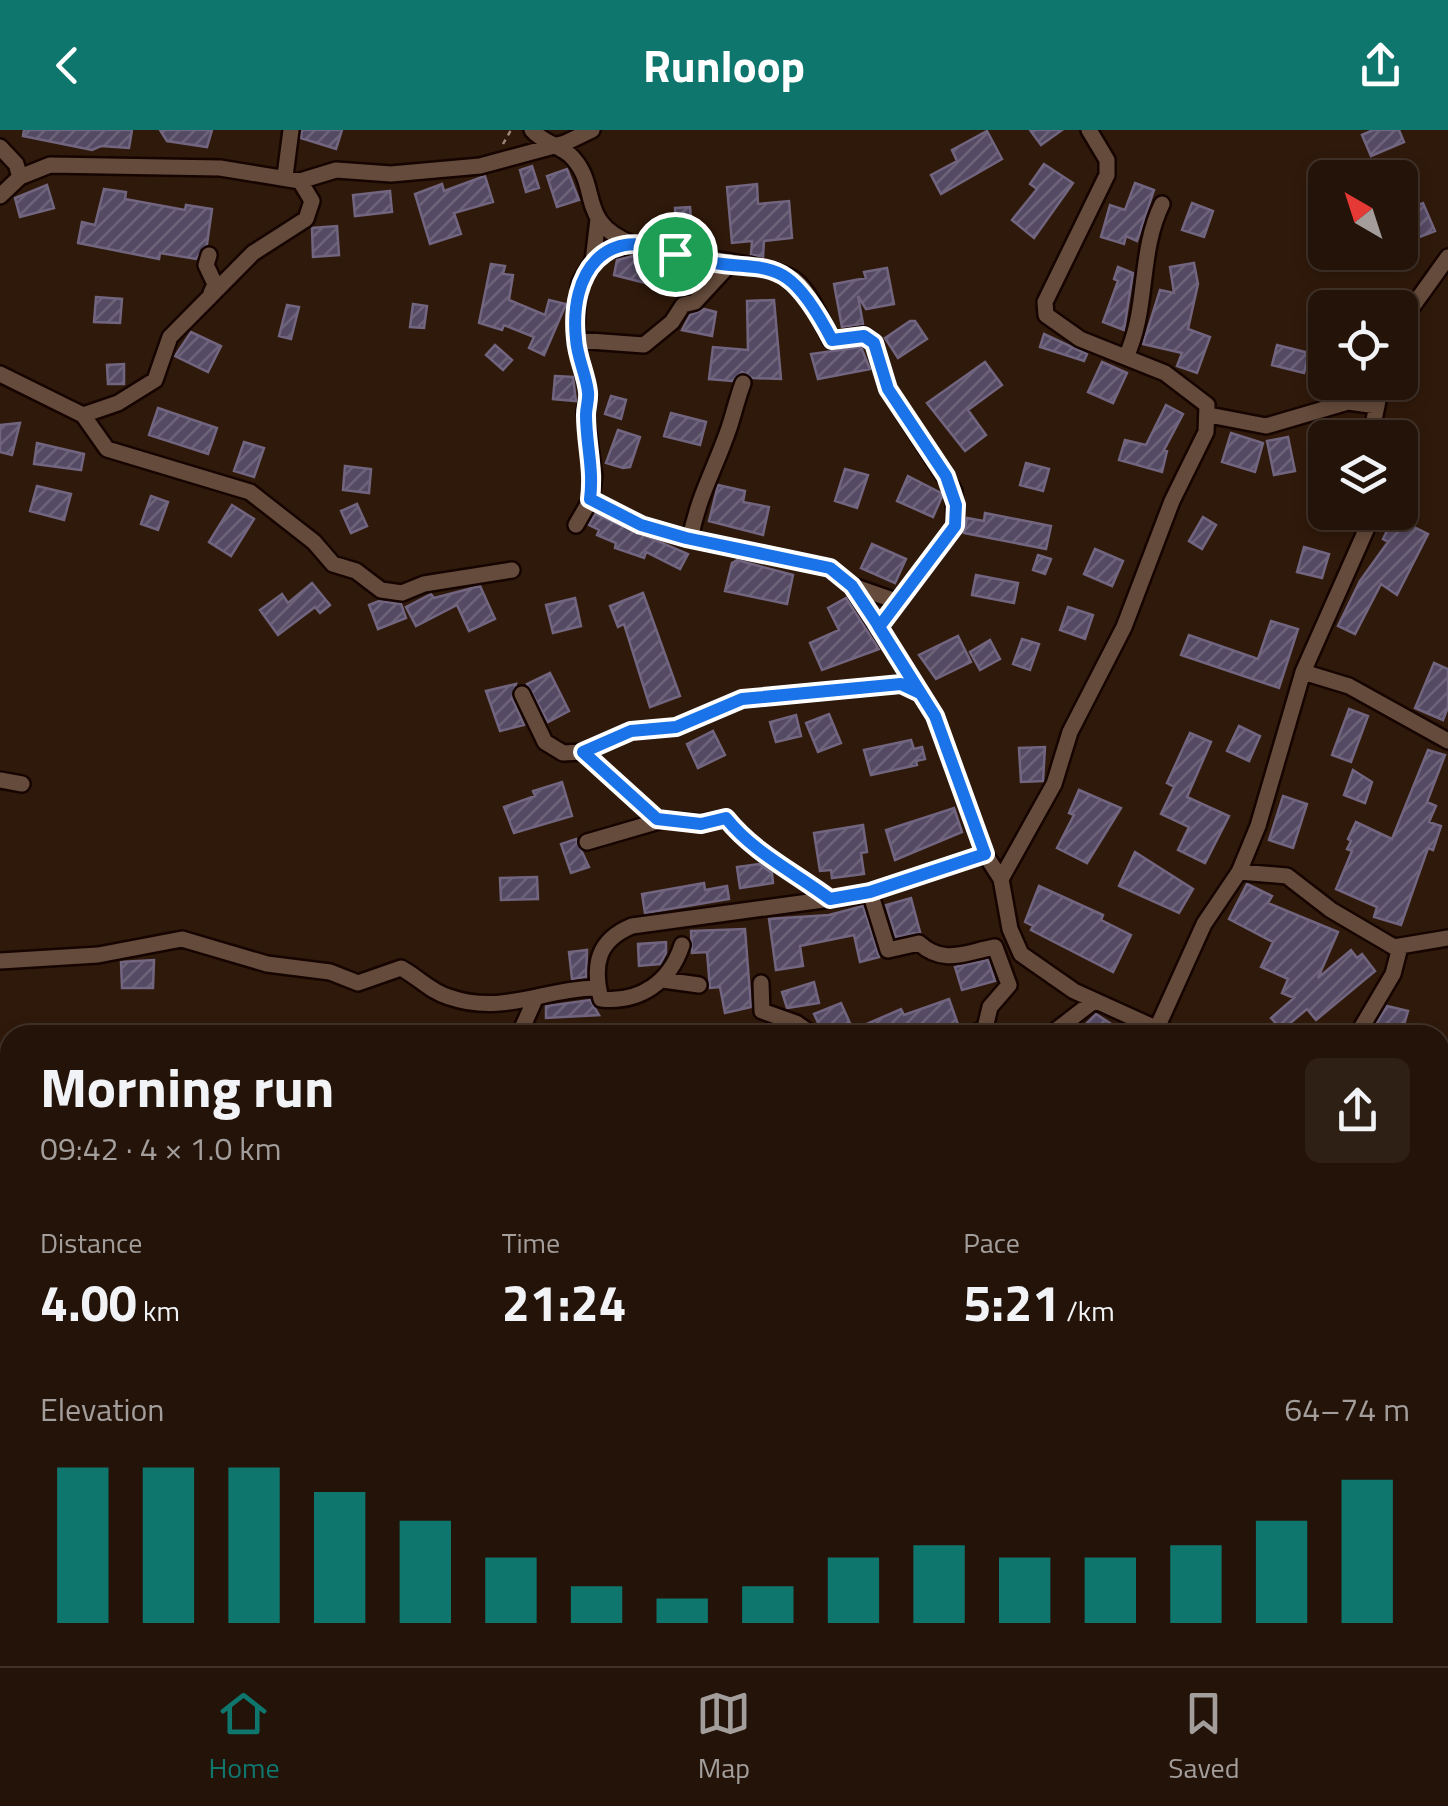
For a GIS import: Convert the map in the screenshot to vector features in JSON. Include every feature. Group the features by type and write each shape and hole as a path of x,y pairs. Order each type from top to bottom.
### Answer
{"street":[{"path":"84,415 118,403 155,380 170,336 253,254 306,219 312,201 293,179 292,130"},
{"path":"532,130 569,155 586,178 590,210 634,244 784,273 808,296 832,340 864,336 874,343 888,389 954,491 955,526 879,627"},
{"path":"0,196 20,177 50,165 220,168 293,179 336,170 391,174 480,166 554,146 592,130"},
{"path":"1000,879 1054,784 1070,732 1124,627 1172,500 1206,432 1209,415 1207,405 1165,373 1068,333 1046,315 1045,302 1107,176 1107,160 1089,130"},
{"path":"0,147 16,164 20,177"},
{"path":"1126,357 1136,335 1151,227 1162,204"},
{"path":"576,525 590,499 593,458 586,411 589,396 576,340 580,282 593,260 598,219"},
{"path":"593,260 605,252 634,244"},
{"path":"209,255 206,265 215,284 210,296"},
{"path":"1418,299 1448,257"},
{"path":"576,340 644,345 672,322 683,305 695,302 730,264"},
{"path":"0,374 84,415 108,449 250,492 314,542 333,564 356,571 381,590 402,593 424,584 512,570"},
{"path":"690,539 700,494 743,384"},
{"path":"1374,420 1378,400"},
{"path":"1209,415 1266,426 1348,402 1377,406"},
{"path":"590,499 641,525 830,568 852,586 935,716 985,854 1000,879 1010,930 1021,954 1041,972 1148,1025"},
{"path":"1167,1025 1204,924 1239,872 1258,826 1304,672 1366,530"},
{"path":"852,586 896,601"},
{"path":"1304,672 1348,686 1448,742"},
{"path":"522,694 534,728 545,742 563,753 583,752 631,731 676,727 742,699 901,684 920,693"},
{"path":"583,752 601,773 663,820"},
{"path":"0,780 22,784"},
{"path":"587,842 663,820 701,824 726,818 751,848 782,863 830,899"},
{"path":"682,946 663,980 643,994 601,999 599,951 605,941 632,926 870,892 985,854"},
{"path":"1239,872 1288,876 1370,936 1400,947 1448,938"},
{"path":"870,892 888,950 919,943 928,950 959,958 994,948 1009,986 990,1007 985,1025"},
{"path":"0,962 98,955 182,939 267,964 330,972 358,983 401,968 442,995 488,1005 520,1004 536,997 598,988"},
{"path":"1363,1025 1392,974 1400,947"},
{"path":"663,980 698,985"},
{"path":"760,983 762,1011 799,1025"},
{"path":"523,1025 536,997"},
{"path":"1063,1025 1094,1001"}],"building":[{"path":"24,130 132,130 129,148 101,146 92,150 23,136"},
{"path":"160,130 212,130 207,147 167,141"},
{"path":"302,130 342,130 336,149 301,138"},
{"path":"1030,130 1062,130 1041,145"},
{"path":"1373,130 1399,130 1404,142 1371,156 1362,135"},
{"path":"987,131 1002,159 941,194 931,175 957,161 952,150"},
{"path":"1044,164 1073,183 1034,238 1012,220 1037,189 1030,184"},
{"path":"532,166 539,188 526,192 520,170"},
{"path":"567,169 579,200 557,207 547,176"},
{"path":"485,176 493,202 454,213 461,234 430,244 415,194 442,184 444,191"},
{"path":"1135,183 1154,190 1137,241 1126,236 1124,244 1101,237 1110,205 1125,210"},
{"path":"757,184 758,204 789,201 792,238 764,241 763,257 751,254 752,241 732,243 727,187"},
{"path":"47,185 54,208 20,217 15,198"},
{"path":"104,189 126,192 125,199 185,210 186,205 212,209 207,244 196,259 160,253 159,259 78,243 82,222 95,225"},
{"path":"390,191 392,212 355,216 353,195"},
{"path":"1192,203 1213,211 1204,237 1182,230"},
{"path":"1423,203 1435,231 1418,238 1418,205"},
{"path":"690,207 692,231 676,232 675,208"},
{"path":"337,226 339,255 313,257 312,228"},
{"path":"633,256 655,261 649,284 614,275 617,260"},
{"path":"1194,263 1198,284 1188,329 1210,337 1197,373 1177,366 1182,353 1143,344 1160,290 1174,293 1170,267"},
{"path":"491,264 505,266 503,274 513,275 509,300 545,315 549,300 566,304 544,355 529,348 534,337 504,325 502,330 479,323"},
{"path":"1118,267 1133,273 1124,330 1103,322 1118,281 1114,279"},
{"path":"887,268 894,304 866,309 858,296 863,324 842,327 834,284 866,278 864,272"},
{"path":"96,297 122,299 120,323 94,322"},
{"path":"774,300 781,379 753,378 742,372 732,381 709,379 713,347 748,350 747,301"},
{"path":"413,304 427,306 424,328 410,327"},
{"path":"287,305 299,307 291,339 279,336"},
{"path":"704,309 716,312 712,336 682,330 690,315"},
{"path":"915,321 927,339 898,358 885,338"},
{"path":"191,332 221,346 208,372 175,356"},
{"path":"1044,334 1087,354 1084,361 1040,347"},
{"path":"495,345 512,360 503,370 486,355"},
{"path":"1277,345 1308,353 1304,373 1272,365"},
{"path":"861,347 870,369 818,379 811,354"},
{"path":"985,362 1002,385 968,410 986,435 965,451 927,403"},
{"path":"1102,362 1127,373 1113,403 1088,392"},
{"path":"124,364 124,384 108,384 107,365"},
{"path":"555,376 573,377 576,401 553,399"},
{"path":"611,396 626,400 621,419 605,414"},
{"path":"1166,405 1183,414 1164,450 1167,451 1162,472 1119,460 1125,440 1146,445"},
{"path":"158,408 217,428 208,454 149,435"},
{"path":"671,413 706,422 700,445 664,436"},
{"path":"20,423 12,455 0,452 0,425"},
{"path":"618,430 640,437 630,467 606,463"},
{"path":"1231,433 1263,443 1255,472 1222,462"},
{"path":"1288,437 1295,471 1274,475 1267,441"},
{"path":"244,442 264,448 254,477 234,471"},
{"path":"37,443 84,454 81,470 34,464"},
{"path":"1026,463 1049,469 1043,491 1020,485"},
{"path":"345,466 371,469 369,493 343,490"},
{"path":"845,469 868,475 857,508 835,501"},
{"path":"908,476 943,494 933,517 897,501"},
{"path":"718,485 745,491 743,502 769,507 763,535 709,521"},
{"path":"37,486 71,494 64,520 30,511"},
{"path":"151,496 168,502 158,530 141,524"},
{"path":"357,504 367,526 351,533 341,511"},
{"path":"232,505 254,519 231,556 209,542"},
{"path":"985,513 1051,526 1046,549 964,533 967,518 984,521"},
{"path":"595,514 688,554 680,569 646,552 644,558 615,548 616,543 597,535 599,530 589,525"},
{"path":"1203,517 1216,525 1202,549 1189,541"},
{"path":"1418,529 1428,534 1397,595 1381,584 1355,634 1338,626 1360,581 1388,542 1383,539 1388,530"},
{"path":"872,544 906,559 895,583 861,568"},
{"path":"1304,547 1329,554 1322,578 1297,572"},
{"path":"1095,549 1123,561 1112,586 1084,574"},
{"path":"1038,555 1051,559 1045,574 1033,570"},
{"path":"737,560 793,575 787,604 725,591 732,563"},
{"path":"976,575 1018,583 1014,603 972,595"},
{"path":"312,583 330,605 320,613 315,607 278,635 260,610 282,594 288,603"},
{"path":"480,586 495,619 469,631 457,605 416,626 406,607 431,594 434,598"},
{"path":"643,593 680,696 650,707 624,624 618,627 610,606"},
{"path":"575,598 581,626 553,633 546,605"},
{"path":"846,598 879,649 822,670 810,643 839,630 828,608"},
{"path":"379,601 401,604 406,618 378,629 369,605"},
{"path":"1068,607 1093,615 1085,639 1060,630"},
{"path":"1271,621 1298,629 1279,688 1181,655 1189,635 1258,659"},
{"path":"958,636 971,662 936,679 919,655"},
{"path":"1022,639 1039,644 1030,670 1013,664"},
{"path":"990,640 1000,659 980,670 970,652"},
{"path":"1434,663 1448,669 1448,707 1443,720 1415,708"},
{"path":"550,673 569,711 548,722 527,684"},
{"path":"516,684 512,698 524,725 500,731 486,691"},
{"path":"1349,709 1368,716 1351,762 1332,755"},
{"path":"829,714 841,743 818,752 806,723"},
{"path":"796,715 801,736 776,742 770,722"},
{"path":"1239,726 1260,736 1249,761 1227,751"},
{"path":"713,731 725,755 698,768 687,744"},
{"path":"1190,733 1211,742 1187,797 1229,816 1205,863 1178,850 1189,827 1161,814 1174,787 1167,783"},
{"path":"911,740 914,749 922,747 925,759 916,761 917,765 871,775 864,750"},
{"path":"1045,747 1043,781 1021,782 1019,748"},
{"path":"1428,750 1445,755 1427,802 1436,806 1429,822 1441,826 1433,850 1428,848 1401,925 1374,917 1377,907 1336,889 1352,851 1347,849 1351,841 1348,839 1356,822 1392,839"},
{"path":"1353,770 1372,782 1365,803 1344,795"},
{"path":"562,782 572,816 514,833 504,807 535,796 533,791"},
{"path":"1079,790 1121,808 1087,863 1057,848 1074,815 1069,813"},
{"path":"1283,796 1307,804 1293,848 1269,840"},
{"path":"954,808 962,832 895,860 886,830"},
{"path":"863,825 867,852 861,853 864,874 832,878 831,870 820,871 814,833"},
{"path":"576,839 589,867 571,873 561,844"},
{"path":"1135,852 1193,889 1179,913 1119,886"},
{"path":"759,864 772,873 773,883 740,888 737,867"},
{"path":"537,877 538,899 501,900 500,878"},
{"path":"704,883 705,890 727,886 729,899 645,913 642,894"},
{"path":"1247,884 1272,896 1268,903 1338,932 1318,978 1351,950 1357,958 1362,954 1375,971 1316,1020 1307,1009 1288,1025 1277,1025 1271,1018 1294,998 1282,993 1288,979 1261,967 1273,942 1229,919"},
{"path":"1039,886 1103,915 1101,920 1131,935 1113,972 1031,930 1033,926 1025,922"},
{"path":"911,898 920,932 896,937 886,905"},
{"path":"863,906 879,957 860,962 854,935 800,946 803,966 776,970 769,919 829,915"},
{"path":"745,929 751,1007 725,1013 720,987 710,988 707,952 692,953 691,931"},
{"path":"666,942 660,964 639,966 638,944"},
{"path":"587,950 586,977 572,979 569,952"},
{"path":"154,960 153,988 122,988 121,962"},
{"path":"988,960 995,981 962,990 955,967"},
{"path":"814,982 819,1003 787,1008 782,992"},
{"path":"949,999 958,1025 864,1025 901,1009 904,1015"},
{"path":"590,1000 599,1015 546,1018 546,1006"},
{"path":"841,1003 851,1025 819,1025 814,1014"},
{"path":"1387,1006 1408,1011 1404,1025 1376,1025"},
{"path":"1096,1014 1113,1025 1085,1025"}],"route":[{"path":"675,254 660,247 620,246 593,260 580,282 576,340 589,396 587,432 594,476 590,499 641,525 686,538 830,568 852,586 876,622 879,627 920,693 935,716 985,854 860,895 830,899 782,863 751,848 726,818 701,824 657,819 601,773 583,752 631,731 676,727 742,699 901,684 920,693 879,627 955,526 954,491 888,389 874,343 864,336 832,340 808,296 784,273 675,254"}]}
